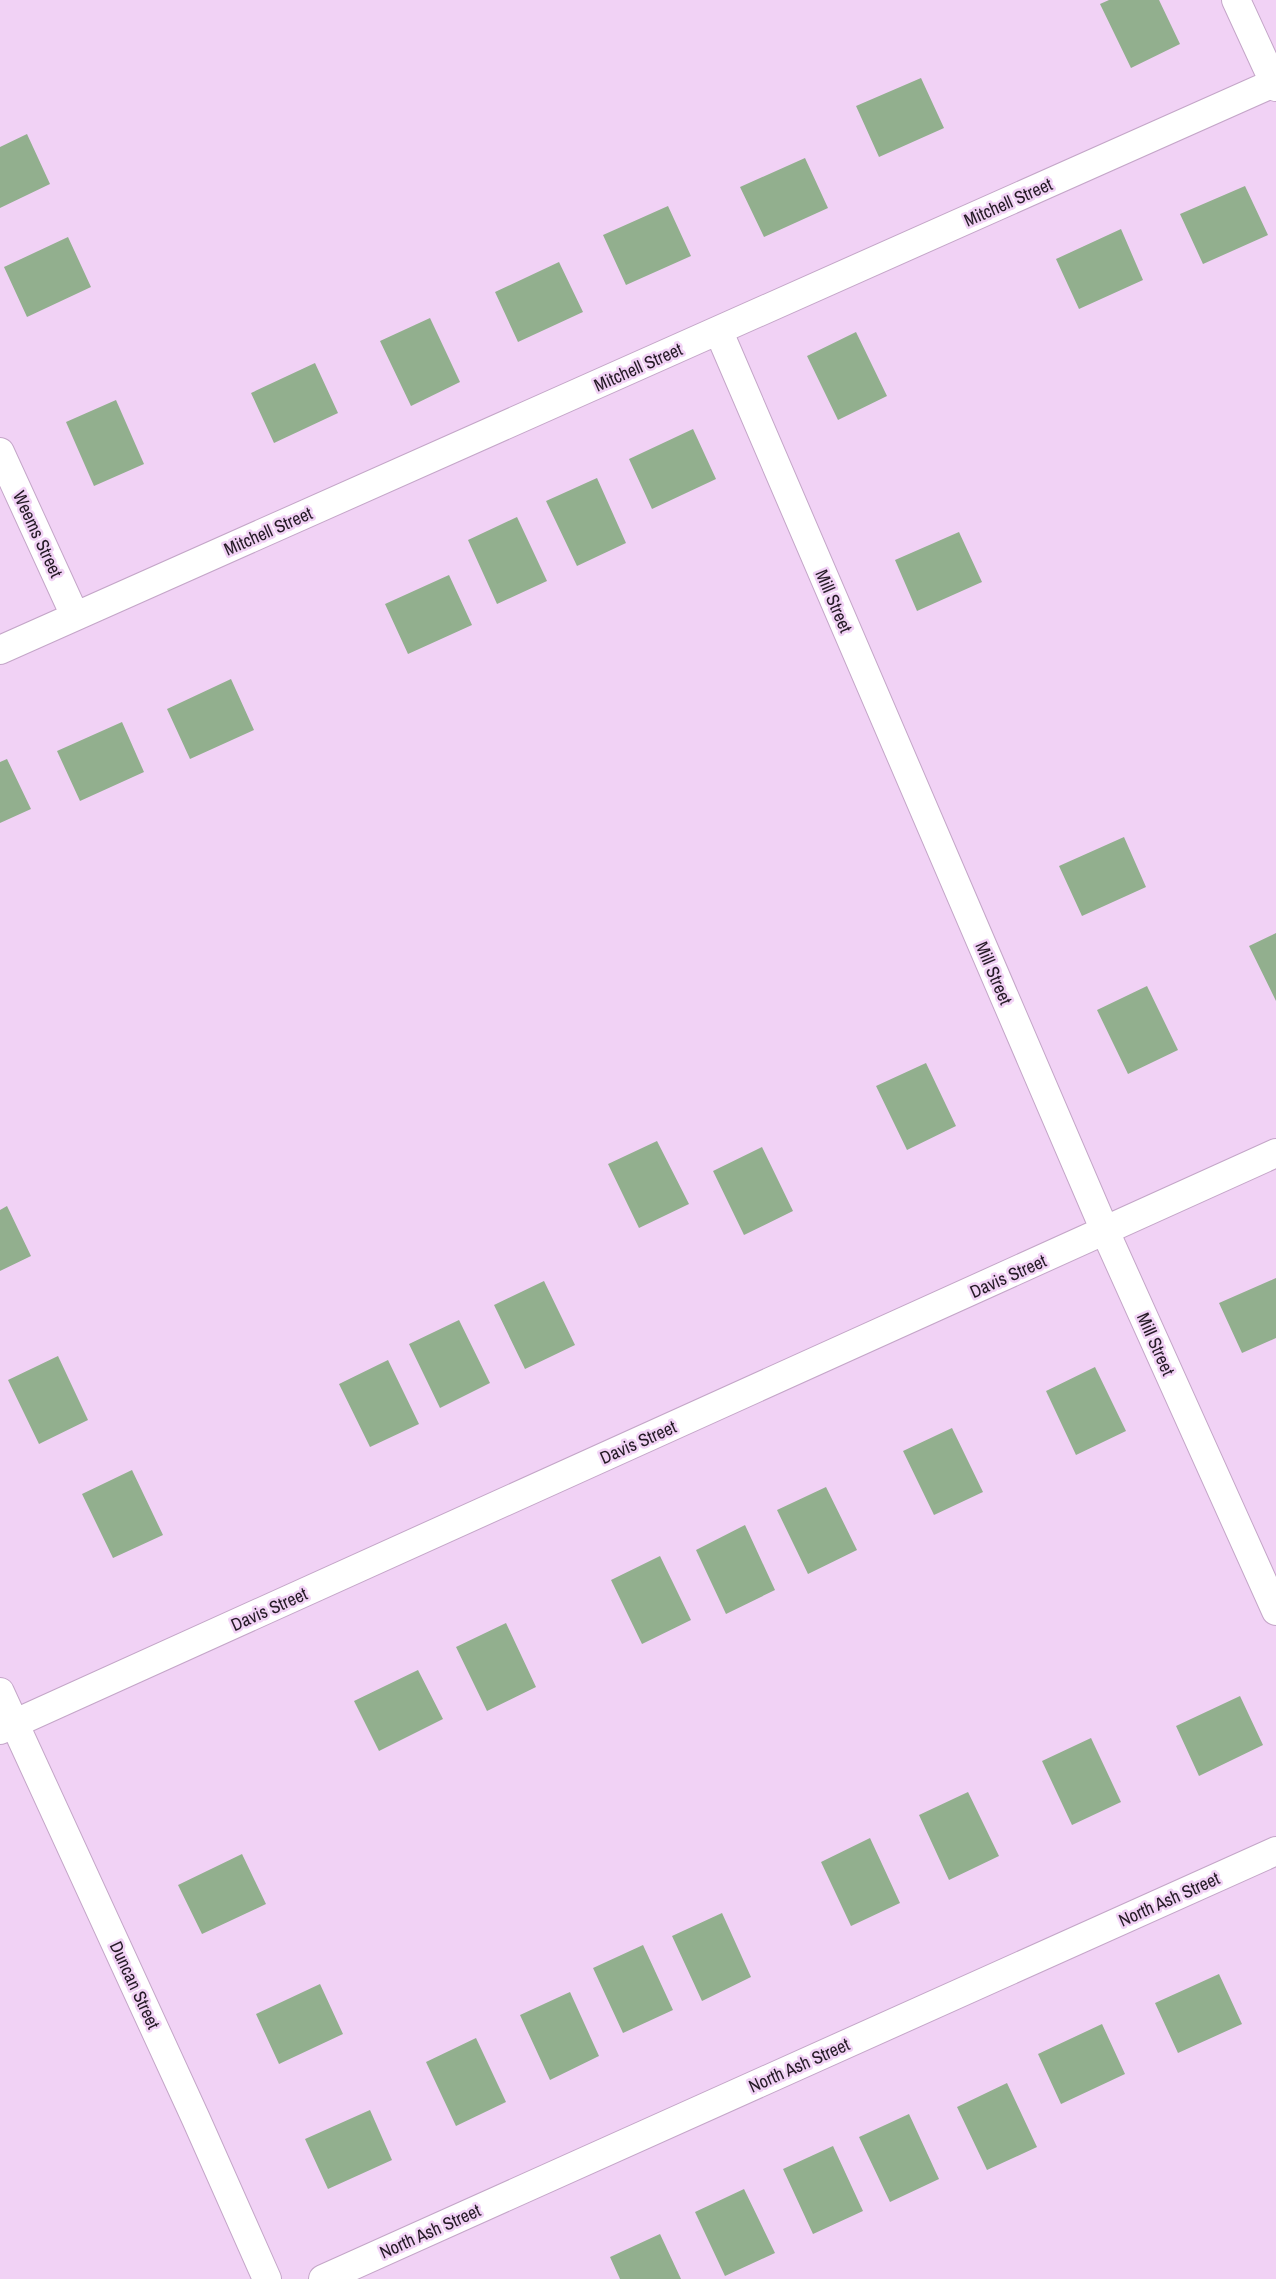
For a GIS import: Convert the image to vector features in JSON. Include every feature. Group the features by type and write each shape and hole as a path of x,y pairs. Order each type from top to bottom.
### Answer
{"street":[{"path":"1236,0 1276,84"},
{"name":"Mitchell Street","path":"0,650 1276,84"},
{"name":"Mill Street","path":"719,332 1105,1232 1276,1611"},
{"name":"Weems Street","path":"0,452 75,616"},
{"name":"Davis Street","path":"7,1727 1105,1232 1276,1153"},
{"name":"Duncan Street","path":"0,1692 7,1727 196,2119 267,2279"},
{"name":"North Ash Street","path":"322,2279 1276,1851"}],"building":[{"path":"1109,0 1159,0 1180,44 1131,68 1100,4"},
{"path":"921,78 944,128 879,157 856,106"},
{"path":"27,134 50,184 0,208 0,147"},
{"path":"805,158 828,208 764,237 740,187"},
{"path":"1245,186 1268,235 1203,264 1180,214"},
{"path":"668,206 691,256 626,285 603,235"},
{"path":"1121,229 1143,280 1079,309 1056,259"},
{"path":"68,237 91,287 27,317 4,267"},
{"path":"559,262 583,312 518,342 495,292"},
{"path":"430,318 460,382 411,406 380,341"},
{"path":"856,332 887,396 838,420 807,356"},
{"path":"315,363 338,413 274,443 251,393"},
{"path":"116,400 144,464 94,486 66,422"},
{"path":"693,429 716,479 652,509 629,459"},
{"path":"597,478 626,543 577,566 546,501"},
{"path":"517,517 547,581 497,604 468,540"},
{"path":"959,532 982,582 917,611 895,560"},
{"path":"449,575 472,625 408,654 385,604"},
{"path":"231,679 254,730 190,759 167,709"},
{"path":"122,722 144,772 80,801 57,751"},
{"path":"7,759 31,809 0,823 0,762"},
{"path":"1124,837 1146,887 1082,916 1059,866"},
{"path":"1276,933 1276,1001 1249,946"},
{"path":"1147,986 1178,1050 1128,1074 1097,1010"},
{"path":"926,1063 956,1126 907,1150 876,1086"},
{"path":"657,1141 689,1204 639,1228 608,1164"},
{"path":"762,1147 793,1211 744,1235 713,1171"},
{"path":"7,1206 31,1256 0,1271 0,1210"},
{"path":"1276,1278 1276,1338 1242,1353 1219,1303"},
{"path":"544,1281 575,1345 525,1369 494,1305"},
{"path":"459,1320 490,1383 440,1408 409,1344"},
{"path":"58,1356 88,1420 39,1444 8,1380"},
{"path":"388,1360 419,1424 370,1447 339,1384"},
{"path":"1095,1367 1126,1431 1076,1455 1046,1391"},
{"path":"952,1428 983,1492 934,1515 903,1451"},
{"path":"132,1470 163,1535 113,1558 82,1494"},
{"path":"826,1487 857,1550 808,1574 777,1510"},
{"path":"745,1525 775,1590 726,1614 696,1550"},
{"path":"660,1556 691,1620 642,1644 611,1580"},
{"path":"506,1623 536,1687 487,1711 456,1647"},
{"path":"418,1670 443,1719 379,1751 354,1701"},
{"path":"1240,1696 1263,1745 1199,1776 1176,1726"},
{"path":"1091,1738 1121,1802 1072,1825 1042,1761"},
{"path":"968,1792 999,1856 949,1880 919,1815"},
{"path":"870,1838 900,1903 851,1926 821,1862"},
{"path":"242,1854 266,1904 202,1934 178,1885"},
{"path":"722,1913 751,1977 702,2001 672,1936"},
{"path":"643,1945 673,2010 623,2033 593,1968"},
{"path":"1219,1974 1242,2024 1178,2053 1155,2003"},
{"path":"320,1984 343,2034 279,2064 256,2014"},
{"path":"570,1992 599,2056 550,2080 520,2015"},
{"path":"1102,2024 1125,2074 1061,2104 1038,2054"},
{"path":"476,2038 506,2102 456,2126 426,2062"},
{"path":"1007,2083 1037,2147 987,2170 957,2107"},
{"path":"370,2110 392,2160 328,2189 305,2139"},
{"path":"909,2114 939,2179 890,2202 859,2137"},
{"path":"833,2146 863,2211 813,2234 783,2169"},
{"path":"744,2189 775,2253 725,2276 695,2212"},
{"path":"660,2234 681,2279 620,2279 610,2257"}]}
